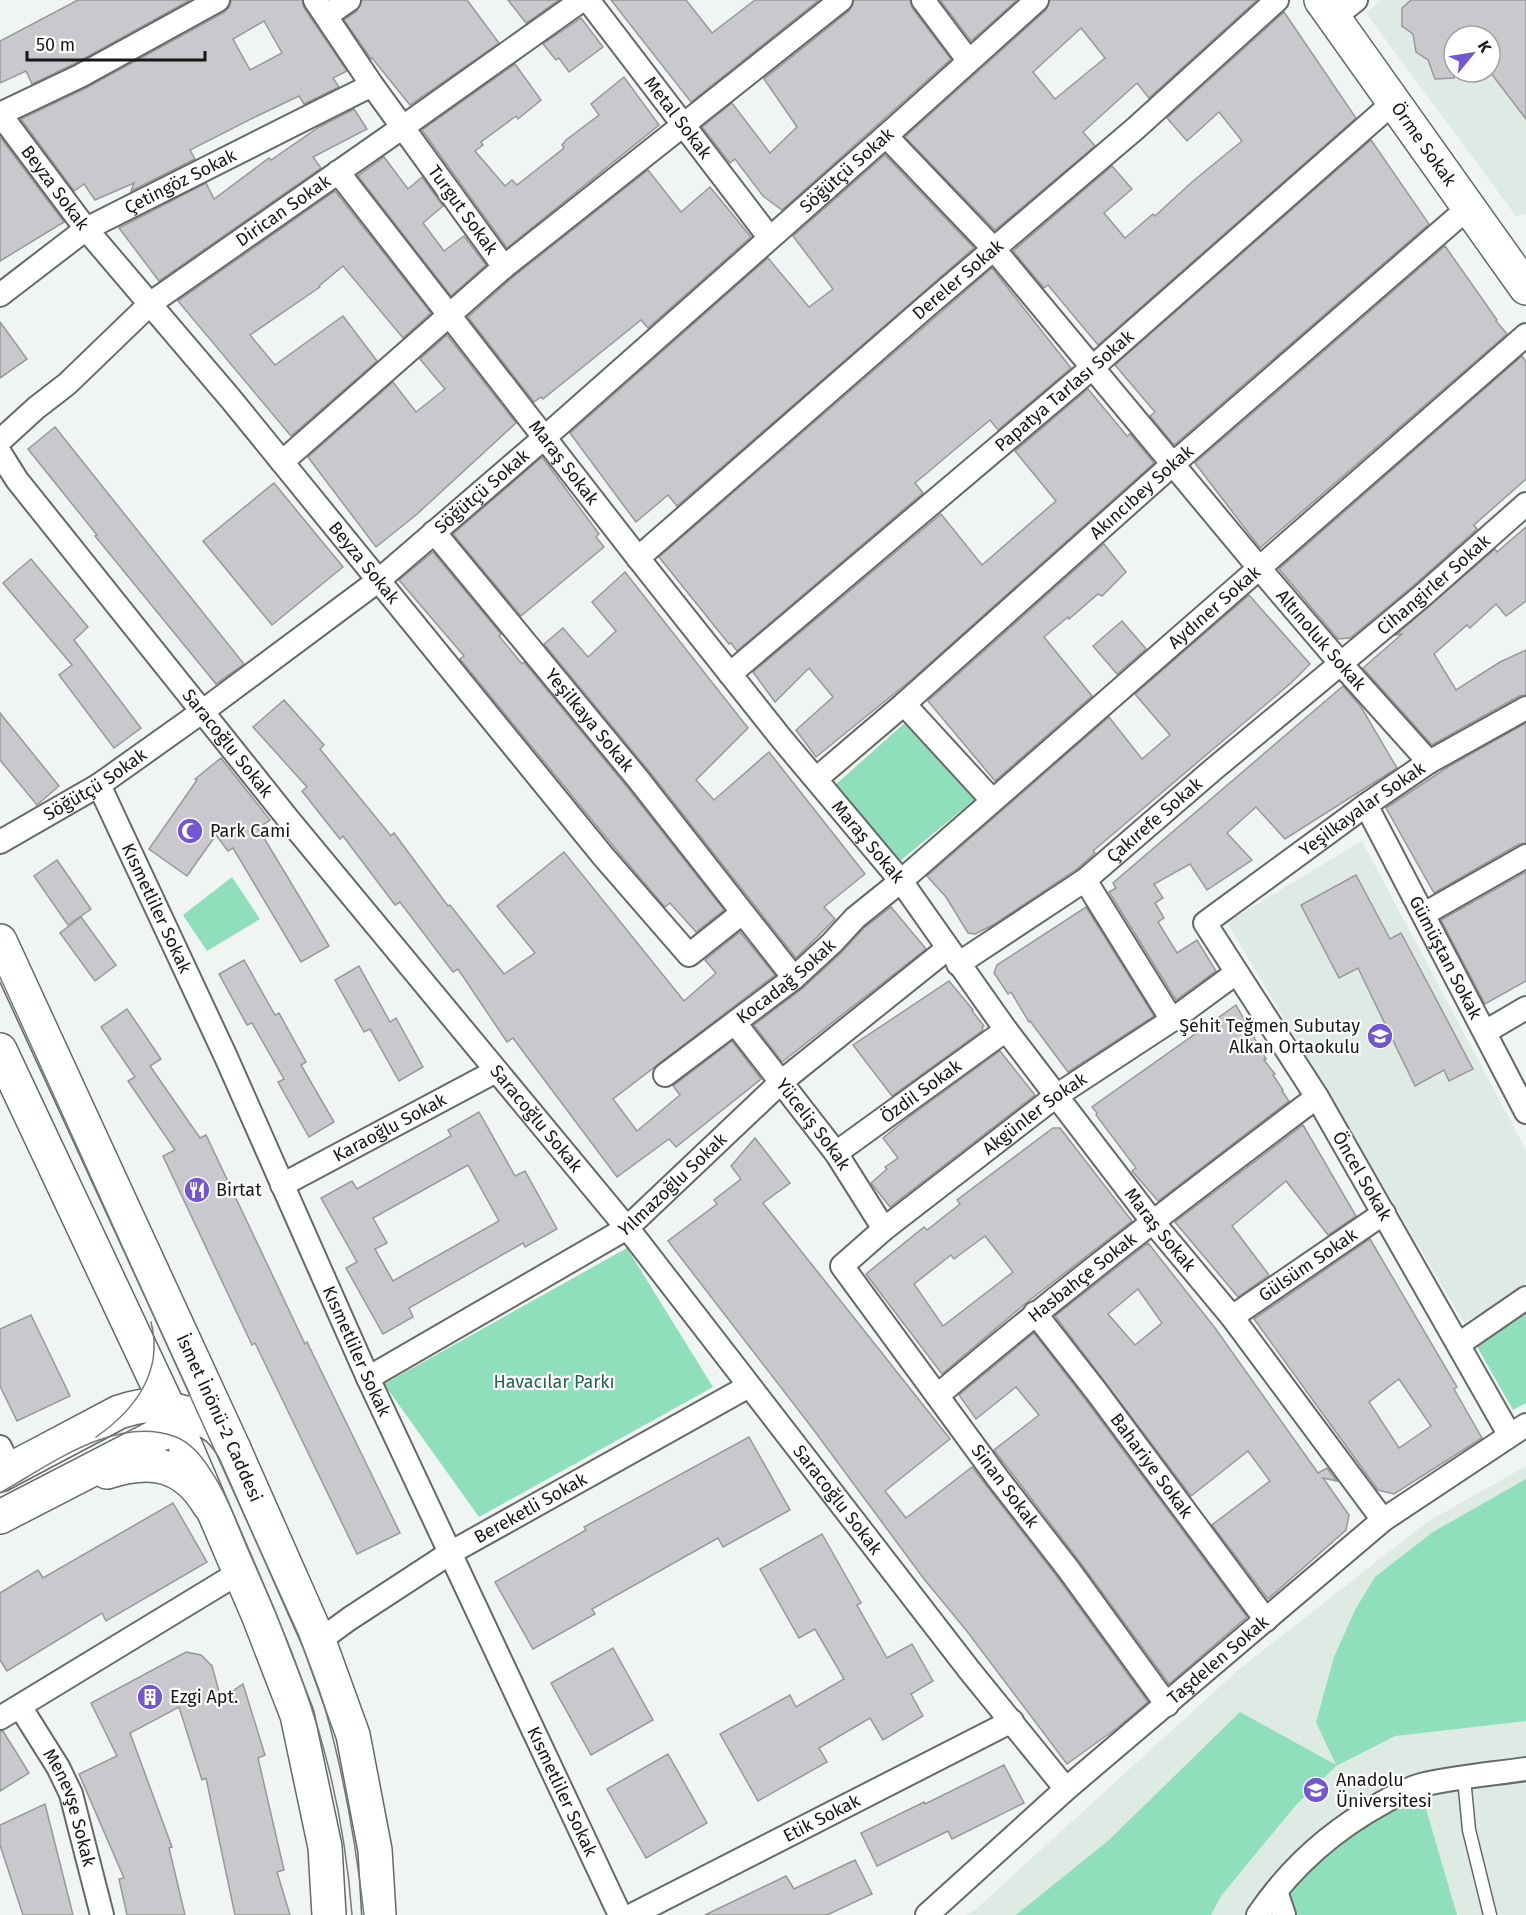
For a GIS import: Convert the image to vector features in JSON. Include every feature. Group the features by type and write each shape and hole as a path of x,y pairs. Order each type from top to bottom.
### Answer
{"main road":[{"name":"Örme Sokak","path":"1337,6 1394,102 1468,208 1523,278"},
{"name":"İsmet İnönü-2 Caddesi","path":"0,941 200,1374 319,1641 353,1735 375,1850 379,1915"},
{"path":"0,1050 138,1342 179,1417 215,1514 297,1714 325,1847 329,1915"},
{"path":"106,1419 122,1408 137,1389 141,1375 138,1342"},
{"path":"0,1517 179,1417 198,1411 203,1393 200,1374"},
{"path":"4,1464 131,1408 149,1406 179,1417 208,1422 217,1427 234,1449"},
{"path":"53,1488 119,1468 155,1465 182,1473 195,1485 215,1514"}],"street":[{"path":"0,114 80,76 218,0"},
{"path":"321,8 348,0"},
{"name":"Dirican Sokak","path":"0,441 36,408 67,384 151,303 582,0"},
{"name":"Metal Sokak","path":"588,0 769,237"},
{"path":"504,267 842,0"},
{"path":"922,0 968,60"},
{"name":"Söğütçü Sokak","path":"0,842 99,785 379,580 544,438 1037,0"},
{"name":"Dereler Sokak","path":"638,558 993,248 1136,128 1277,0"},
{"name":"Turgut Sokak","path":"282,462 504,267 372,85 321,8"},
{"name":"Çetingöz Sokak","path":"0,295 86,229 372,85"},
{"name":"Papatya Tarlası Sokak","path":"730,674 1093,367 1394,102"},
{"name":"Beyza Sokak","path":"0,114 86,229 151,303 603,856 689,955 742,913"},
{"name":"Altınoluk Sokak","path":"886,136 993,248 1260,568 1429,762"},
{"name":"Maraş Sokak","path":"338,172 730,674 901,881 1006,1030 1152,1221 1232,1317 1383,1520"},
{"name":"Akıncıbey Sokak","path":"816,779 1468,208"},
{"name":"Aydıner Sokak","path":"901,881 1526,335"},
{"name":"Saracoğlu Sokak","path":"0,453 17,480 289,820 627,1228 970,1671 1066,1789"},
{"name":"Cihangirler Sokak","path":"1342,664 1526,504"},
{"name":"Yeşilkaya Sokak","path":"434,532 638,779 794,978"},
{"name":"Çakırefe Sokak","path":"953,957 1085,880 1215,768 1342,664"},
{"path":"904,704 992,800"},
{"name":"Yeşilkayalar Sokak","path":"1205,923 1429,762 1526,708"},
{"name":"Kısmetliler Sokak","path":"99,785 226,1057 368,1378 620,1915"},
{"name":"Gümüştan Sokak","path":"1366,806 1526,1112"},
{"path":"1424,914 1526,856"},
{"path":"1085,880 1172,1020"},
{"name":"Kocadağ Sokak","path":"665,1075 794,978 832,944 855,918 901,881"},
{"name":"Öncel Sokak","path":"1205,923 1317,1097 1458,1344 1518,1430"},
{"name":"Yılmazoğlu Sokak","path":"368,1378 627,1228 781,1082 953,957"},
{"name":"Akgünler Sokak","path":"842,1266 884,1229 1056,1096 1172,1020 1236,973"},
{"path":"1485,1032 1526,1008"},
{"name":"Yüceliş Sokak","path":"735,1023 836,1153 884,1229"},
{"name":"Özdil Sokak","path":"836,1153 1006,1030"},
{"name":"Karaoğlu Sokak","path":"282,1185 496,1071"},
{"name":"Hasbahçe Sokak","path":"938,1395 1035,1313 1152,1221 1317,1097"},
{"name":"Gülsüm Sokak","path":"1232,1317 1384,1214"},
{"name":"Sinan Sokak","path":"842,1266 999,1480 1069,1569 1167,1705"},
{"path":"1458,1344 1526,1298"},
{"name":"Bahariye Sokak","path":"1035,1313 1096,1391 1266,1620"},
{"name":"Bereketli Sokak","path":"319,1641 450,1553 750,1386"},
{"name":"Taşdelen Sokak","path":"927,1915 1066,1789 1383,1520 1518,1430"},
{"path":"0,1718 21,1708 240,1572"},
{"name":"Menevşe Sokak","path":"21,1708 72,1794 102,1915"},
{"name":"Etik Sokak","path":"632,1915 1012,1721"},
{"path":"1258,1915 1276,1891 1323,1843 1369,1810 1419,1785 1526,1768"},
{"path":"1276,1891 1284,1915"}],"lane":[{"path":"1464,1778 1469,1830 1490,1915"}],"shaded area":[{"path":"1381,0 1526,0 1526,214 1516,216 1366,13"},
{"name":"Şehit Teğmen Subutay Alkan Ortaokulu","path":"1362,841 1526,1150 1526,1286 1464,1323 1227,922"},
{"name":"Anadolu Üniversitesi","path":"1526,1466 1526,1915 966,1915 976,1909 1237,1671 1427,1522"}],"green space":[{"path":"907,721 979,796 895,865 834,786"},
{"path":"232,877 260,919 207,951 183,915"},
{"name":"Havacılar Parkı","path":"627,1248 713,1387 479,1517 384,1384"},
{"path":"1526,1312 1526,1403 1513,1410 1475,1343"},
{"path":"1526,1479 1526,1721 1395,1736 1336,1766 1296,1805 1221,1896 1211,1915 1016,1915 1109,1840 1240,1712 1336,1765 1316,1722 1334,1657 1355,1610 1375,1577 1433,1532"},
{"path":"1419,1785 1457,1915 1284,1915 1283,1882"}],"building":[{"path":"78,0 190,0 74,64 32,84 26,71 0,83 0,41"},
{"path":"231,0 302,0 304,8 347,71 333,78 339,87 304,104 299,96 257,116 190,150 195,159 131,191 134,183 95,200 84,184 74,191 21,119 86,88 225,12","holes":["264,21 282,53 250,70 233,39"]},
{"path":"362,0 467,0 499,43 410,105 371,59 344,20 357,11"},
{"path":"508,0 559,0 526,23"},
{"path":"611,0 686,0 712,33 755,0 819,0 691,102"},
{"path":"854,0 910,0 912,8 951,59 782,210 763,196 735,159 730,163 702,127 732,103 770,153 797,127 764,79 849,11"},
{"path":"940,0 1017,0 971,41"},
{"path":"1050,0 1257,0 1149,98 1137,83 1083,132 1095,146 995,230 905,137 1046,10","holes":["1081,28 1105,58 1055,99 1033,72"]},
{"path":"1411,0 1526,0 1526,119 1499,84 1502,84 1502,24 1442,24 1442,79 1435,79 1428,60 1416,52 1413,34 1402,26 1402,8"},
{"path":"1284,12 1356,118 1098,345 1048,285 1044,288 1013,251 1112,166 1132,189 1104,213 1125,238 1153,214 1155,216 1242,141 1219,112 1187,141 1167,118"},
{"path":"581,18 603,47 569,72 559,58 556,60 543,44"},
{"path":"515,64 541,100 518,119 516,116 481,142 483,145 475,151 505,186 512,180 517,185 564,148 562,145 566,140 599,115 591,104 624,77 659,125 507,248 422,130"},
{"path":"354,109 367,129 313,157 321,168 159,281 119,228 206,183 214,199 269,158 271,160 319,127"},
{"path":"0,137 64,222 0,261"},
{"path":"1371,140 1429,224 1174,445 1150,416 1155,412 1115,365"},
{"path":"885,155 974,248 677,506 668,495 636,522 570,433 768,258 809,307 833,289 793,236"},
{"path":"384,157 408,189 422,177 443,206 423,223 444,251 464,236 486,265 451,296 358,176"},
{"path":"648,170 681,212 710,187 751,237 648,328 641,320 543,399 541,397 534,402 468,317 513,277"},
{"path":"335,191 431,313 403,338 343,266 320,287 250,335 275,365 343,316 377,361 291,436 178,301"},
{"path":"1445,246 1507,334 1260,548 1195,463"},
{"path":"992,268 1071,368 998,430 990,420 915,483 923,493 737,651 659,557"},
{"path":"0,322 27,359 0,378"},
{"path":"447,335 516,423 416,515 376,547 308,457 393,382 416,412 445,389 420,359"},
{"path":"1522,356 1526,362 1526,479 1474,525 1477,529 1413,586 1350,638 1338,639 1279,569"},
{"path":"1088,389 1127,436 1130,434 1154,463 911,680 816,757 796,730 833,697 809,668 775,702 753,672 941,514 982,565 1056,501 1015,451"},
{"path":"55,427 244,664 216,684 95,536 97,535 28,449"},
{"path":"542,457 599,534 596,537 604,547 521,616 453,534"},
{"path":"274,483 343,567 272,625 203,541"},
{"path":"1526,527 1526,601 1506,616 1496,604 1470,628 1467,625 1434,654 1456,690 1500,662 1526,650 1526,695 1519,696 1432,745 1363,668 1402,634 1396,635 1495,549 1497,552"},
{"path":"1104,544 1126,572 1102,596 1098,594 1044,637 1092,696 995,781 928,701"},
{"path":"433,552 501,634 499,636 522,664 524,662 627,787 724,910 696,932 670,903 665,907 619,853 460,659 464,656 399,580"},
{"path":"31,559 88,627 74,640 141,728 114,748 59,675 72,665 3,583"},
{"path":"625,572 748,728 696,780 714,800 769,752 865,874 824,907 835,919 796,958 649,771 544,644 563,628 588,657 616,631 592,602"},
{"path":"1249,595 1310,664 1291,683 1093,851 1095,853 1077,869 993,925 975,934 968,933 946,897 927,876 1109,717 1142,759 1170,735 1135,694"},
{"path":"1122,621 1146,649 1117,674 1093,646"},
{"path":"1343,686 1361,707 1397,768 1285,839 1256,807 1227,833 1252,860 1207,890 1190,864 1154,884 1163,898 1155,903 1164,918 1158,922 1177,953 1197,940 1216,971 1176,1000 1109,892 1116,888 1113,883"},
{"path":"284,700 324,745 320,749 391,836 394,833 448,906 450,905 504,974 535,953 497,906 564,852 684,1001 716,973 705,960 740,932 775,975 613,1099 637,1131 680,1095 673,1086 732,1041 761,1079 676,1147 669,1139 617,1177 513,1038 507,1042 458,969 453,972 400,902 395,905 343,836 340,839 302,791 307,787 253,727"},
{"path":"0,713 59,786 37,805 0,760"},
{"path":"1526,723 1526,843 1519,844 1434,893 1386,808 1448,767"},
{"path":"221,758 270,820 258,828 329,946 301,962 233,848 228,851 216,835 187,876 149,849 197,780 195,779"},
{"path":"57,860 91,909 68,925 34,876"},
{"path":"1526,872 1526,981 1485,1004 1441,920"},
{"path":"1356,875 1390,939 1401,933 1473,1069 1449,1081 1444,1070 1415,1086 1358,968 1339,978 1301,905"},
{"path":"891,907 926,949 782,1062 754,1025 803,988 864,928"},
{"path":"1086,907 1154,1016 1068,1072 1029,1022 1011,992 1008,994 994,973 997,965"},
{"path":"81,917 116,965 95,981 60,933"},
{"path":"244,960 275,1015 279,1013 306,1062 301,1065 334,1122 309,1137 278,1082 284,1079 252,1023 247,1025 219,974"},
{"path":"359,966 390,1022 396,1018 423,1067 399,1081 370,1029 364,1032 335,980"},
{"path":"949,981 973,1010 984,1026 983,1030 892,1096 853,1045"},
{"path":"1236,1005 1266,1059 1264,1060 1275,1074 1273,1075 1289,1101 1158,1201 1132,1171 1136,1168 1092,1107"},
{"path":"127,1009 161,1059 150,1066 200,1138 206,1135 305,1344 307,1342 400,1533 357,1554 255,1343 252,1345 163,1156 175,1150 128,1081 135,1077 101,1027"},
{"path":"1000,1051 1035,1095 890,1207 871,1183 887,1169 885,1167 898,1158 883,1138"},
{"path":"479,1112 515,1176 525,1171 557,1229 525,1247 523,1243 409,1308 413,1317 383,1334 346,1268 357,1262 321,1198 352,1181 357,1189 451,1136 448,1130","holes":["468,1165 499,1221 393,1281 375,1249 387,1243 373,1218"]},
{"path":"1303,1125 1356,1216 1328,1235 1286,1181 1232,1226 1269,1275 1238,1297 1175,1222"},
{"path":"1053,1128 1060,1128 1132,1221 1026,1303 942,1374 866,1274 924,1227 927,1230 960,1204 957,1200","holes":["985,1236 1013,1272 943,1326 914,1284 951,1255 954,1259"]},
{"path":"755,1138 790,1183 763,1203 950,1439 885,1491 906,1518 972,1467 1058,1578 1148,1702 1117,1728 1067,1764 668,1241 717,1204 714,1200 741,1179 731,1166"},
{"path":"1370,1239 1457,1387 1454,1389 1482,1438 1394,1494 1378,1490 1254,1319","holes":["1399,1379 1431,1426 1399,1448 1369,1402"]},
{"path":"1148,1243 1215,1328 1318,1473 1327,1468 1337,1481 1323,1478 1349,1515 1346,1530 1268,1599 1212,1525 1270,1481 1248,1451 1191,1496 1055,1316","holes":["1138,1289 1162,1323 1135,1345 1108,1314"]},
{"path":"31,1315 70,1396 17,1421 0,1386 0,1329"},
{"path":"1034,1333 1247,1617 1169,1684 994,1450 1039,1415 1016,1387 976,1419 959,1395"},
{"path":"749,1437 790,1510 723,1547 718,1538 592,1609 595,1614 533,1649 495,1582 586,1530 584,1527"},
{"path":"173,1503 207,1562 106,1621 102,1613 7,1671 0,1660 0,1593 38,1570 43,1578"},
{"path":"822,1534 861,1603 857,1605 887,1658 912,1644 933,1681 911,1694 923,1716 883,1740 870,1718 819,1748 827,1762 758,1801 720,1734 790,1695 796,1707 844,1679 815,1629 799,1638 760,1569"},
{"path":"613,1648 653,1720 591,1755 551,1683"},
{"path":"186,1652 201,1655 212,1666 221,1699 243,1684 265,1755 258,1758 284,1870 277,1872 290,1915 235,1915 206,1778 202,1780 179,1707 130,1733 172,1847 169,1848 185,1915 127,1915 119,1879 124,1878 79,1774 117,1756 91,1703"},
{"path":"0,1731 3,1731 29,1773 0,1791"},
{"path":"668,1754 707,1823 646,1858 607,1789"},
{"path":"1004,1765 1024,1803 952,1839 948,1831 877,1866 861,1833"},
{"path":"45,1804 73,1915 23,1915 0,1845 0,1825"},
{"path":"855,1860 872,1894 827,1915 705,1915 786,1876 794,1889"}],"tram line":[{"path":"0,977 299,1636 324,1705 338,1757 353,1836 364,1915"},
{"path":"96,1437 123,1415 143,1388 150,1373 153,1357 154,1340 151,1322"},
{"path":"0,1493 84,1446 107,1437 130,1432 153,1432 176,1437 187,1443 200,1456 223,1491 282,1627 310,1702 339,1814 352,1915"}],"place":[{"name":"Park Cami","path":"190,831"},
{"name":"Şehit Teğmen Subutay Alkan Ortaokulu","path":"1380,1036"},
{"name":"Birtat","path":"197,1190"},
{"name":"Ezgi Apt.","path":"150,1697"},
{"name":"Anadolu Üniversitesi","path":"1316,1790"}]}
